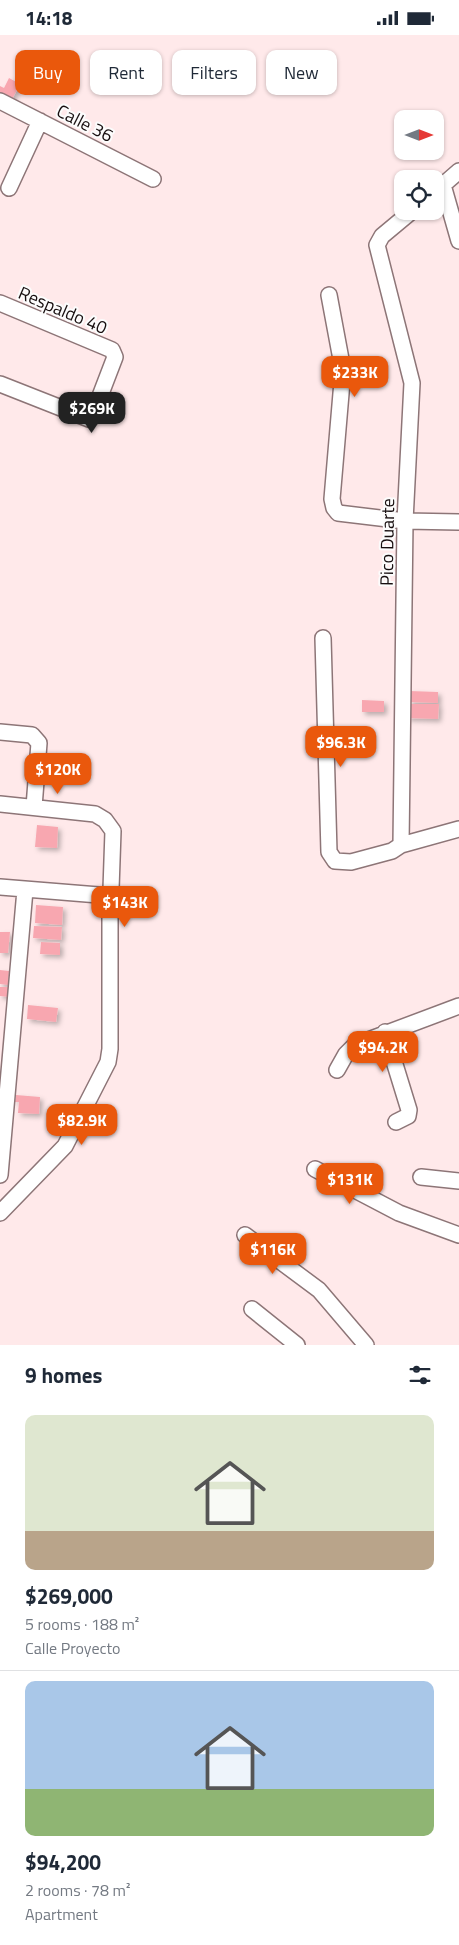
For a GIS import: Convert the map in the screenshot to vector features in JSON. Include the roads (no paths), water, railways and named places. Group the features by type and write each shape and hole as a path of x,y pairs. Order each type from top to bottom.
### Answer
{"street":[{"name":"Calle 36","path":"0,101 153,179"},
{"path":"9,188 40,121"},
{"path":"444,184 459,171"},
{"path":"444,201 459,241"},
{"name":"Pico Duarte","path":"401,220 382,236 377,245 412,383 405,521 401,845"},
{"path":"328,295 343,370 332,499 334,507 338,513 405,521 459,522"},
{"name":"Respaldo 40","path":"0,303 112,350 115,357 92,417 89,419 0,384"},
{"path":"323,638 329,852 335,861 351,862 392,851 401,845 459,829"},
{"path":"0,731 32,735 40,743 34,807"},
{"path":"0,804 95,815 105,820 113,831 110,1049 108,1062 65,1146 0,1213"},
{"path":"0,887 111,896"},
{"path":"0,1175 25,890"},
{"path":"336,1070 350,1049 386,1032 459,1006"},
{"path":"386,1032 409,1110 408,1116 396,1122"},
{"path":"315,1169 399,1213 459,1235"},
{"path":"421,1177 459,1181"},
{"path":"245,1235 319,1290 366,1345"},
{"path":"252,1309 297,1345"}]}
